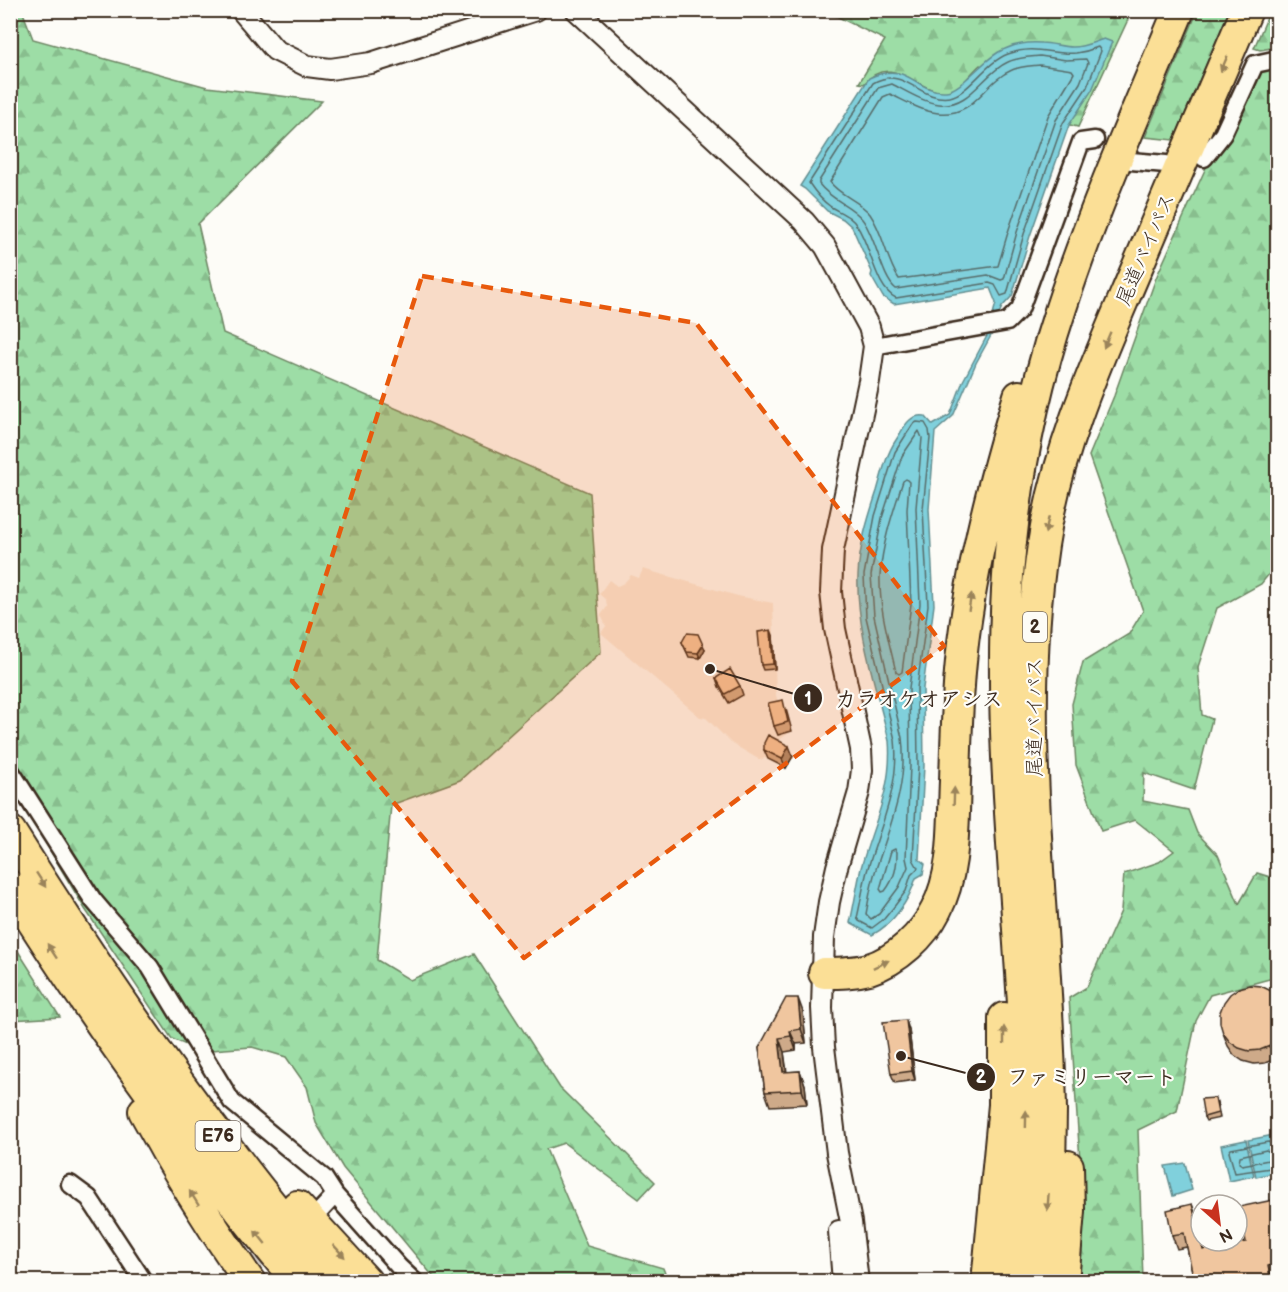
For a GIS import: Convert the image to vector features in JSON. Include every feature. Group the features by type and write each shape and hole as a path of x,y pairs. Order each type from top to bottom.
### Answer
{"highway":[{"name":"尾道バイパス","path":"1014,1281 1025,1164 1026,1098 1024,1023 1008,794 1005,652 1008,586 1025,450 1057,323 1085,238 1179,10"},
{"path":"824,972 848,973 869,969 889,960 922,931 945,891 950,869 954,811 960,670 970,598 985,520 1004,444 1027,368 1075,237 1148,69 1179,10"},
{"name":"尾道バイパス","path":"1040,1281 1050,1174 1051,1110 1031,737 1036,604 1043,542 1056,482 1074,421 1247,10"},
{"path":"987,1281 1004,1105 1005,940 991,696 992,639 1008,519 1025,450"},
{"path":"1035,820 1067,1112 1069,1211 1064,1281"},
{"name":"E76","path":"10,831 109,984 221,1140 334,1281"},
{"name":"E76","path":"10,886 84,1000 196,1157 298,1281"},
{"path":"109,984 263,1170 368,1281"},
{"path":"84,1000 168,1156 215,1231 250,1281"}],"street":[{"path":"241,10 275,50 307,66 330,69 371,63 536,10"},
{"path":"576,10 804,221 825,246 842,276 869,327 874,346 869,381 833,550 831,592 835,629 861,749 862,770 859,792 829,902 824,937 822,1008 824,1047 837,1153 843,1281"},
{"path":"1204,158 1223,134 1255,64 1278,59"},
{"path":"874,346 1007,322 1020,309 1081,142 1095,140"},
{"path":"1131,161 1166,164"},
{"path":"10,770 93,900 150,968 232,1102 324,1178 335,1195 399,1267 415,1281"},
{"path":"837,1153 851,1222 858,1281"},
{"path":"70,1184 89,1198 144,1281"},
{"path":"321,1210 335,1195"}],"highlighted area":[{"path":"422,276 696,323 944,646 524,958 292,681"}],"shaded area":[{"path":"643,569 738,596 773,603 776,695 778,702 786,709 792,731 778,741 786,768 765,758 760,760 731,743 706,718 700,717 601,633 606,626 601,615 607,607 606,600 599,594 609,580 617,586 624,583 631,575 639,578"}],"green space":[{"path":"22,10 33,39 207,87 322,101 198,224 223,333 590,493 601,652 460,780 391,805 377,960 410,980 474,954 560,1088 655,1182 639,1199 564,1143 546,1149 587,1246 663,1268 668,1281 437,1281 343,1168 316,1123 307,1087 286,1057 252,1047 211,1050 191,1047 172,1039 85,909 11,785 10,11"},
{"path":"1198,10 1229,11 1174,140 1145,137"},
{"path":"826,11 1132,11 1078,127 1066,124 980,65 956,89 945,92 934,90 899,73 887,71 876,74 864,84 859,83 885,40"},
{"path":"1270,11 1277,11 1277,47 1260,50 1254,48"},
{"path":"1277,63 1277,570 1273,569 1261,584 1217,608 1198,667 1202,715 1212,719 1194,790 1144,773 1143,801 1188,810 1197,833 1218,855 1239,904 1257,873 1277,879 1277,977 1210,995 1196,1021 1177,1111 1138,1130 1143,1281 1076,1281 1081,1175 1069,998 1087,987 1121,911 1124,874 1159,862 1174,851 1135,820 1101,831 1076,765 1072,704 1083,662 1129,634 1143,611 1089,456 1114,396 1156,278 1208,163 1261,66"},
{"path":"11,940 60,1017 11,1020"}],"water":[{"path":"1104,39 1112,42 1092,90 1069,125 1030,236 1012,296 1002,307 997,318 992,318 996,303 990,288 894,304 883,297 871,276 872,272 852,227 843,219 827,211 800,186 869,78 894,72 903,74 926,87 946,91 959,85 997,53 1014,46 1036,43 1077,47"},
{"path":"993,332 976,363 953,416 935,432 929,509 934,605 923,688 924,766 919,859 925,864 923,874 916,878 905,903 893,918 872,935 850,923 861,868 885,791 889,741 860,617 858,576 862,543 885,465 902,431 914,417 925,416 933,425 950,415 963,381 988,334"},
{"path":"1274,1135 1277,1172 1256,1177 1248,1140"},
{"path":"1246,1140 1254,1176 1229,1181 1221,1145"},
{"path":"1185,1163 1192,1190 1173,1196 1165,1166"}],"building":[{"path":"771,630 773,664 761,665 758,632"},
{"path":"687,633 698,634 703,645 698,653 687,652 682,642"},
{"path":"730,669 740,686 725,694 716,678"},
{"path":"783,700 788,722 774,726 768,703"},
{"path":"768,735 789,746 782,759 764,750 764,743"},
{"path":"1250,985 1261,986 1271,991 1278,990 1278,1039 1270,1046 1249,1051 1230,1042 1223,1033 1220,1012 1230,994"},
{"path":"786,998 798,998 801,1029 790,1031 791,1036 779,1038 783,1072 800,1071 802,1090 765,1092 759,1048"},
{"path":"906,1020 912,1071 891,1074 883,1022"},
{"path":"1215,1098 1218,1113 1204,1117 1201,1099"},
{"path":"1278,1199 1278,1264 1268,1266 1271,1281 1194,1281 1184,1233 1172,1235 1167,1210 1189,1205 1189,1253 1249,1253 1249,1205"},
{"path":"901,1277 902,1281 883,1281 883,1279"}],"tunnel":[{"path":"230,1282 275,1246"}],"place":[{"name":"カラオケオアシス","path":"710,669"},
{"name":"ファミリーマート","path":"901,1056"}]}
